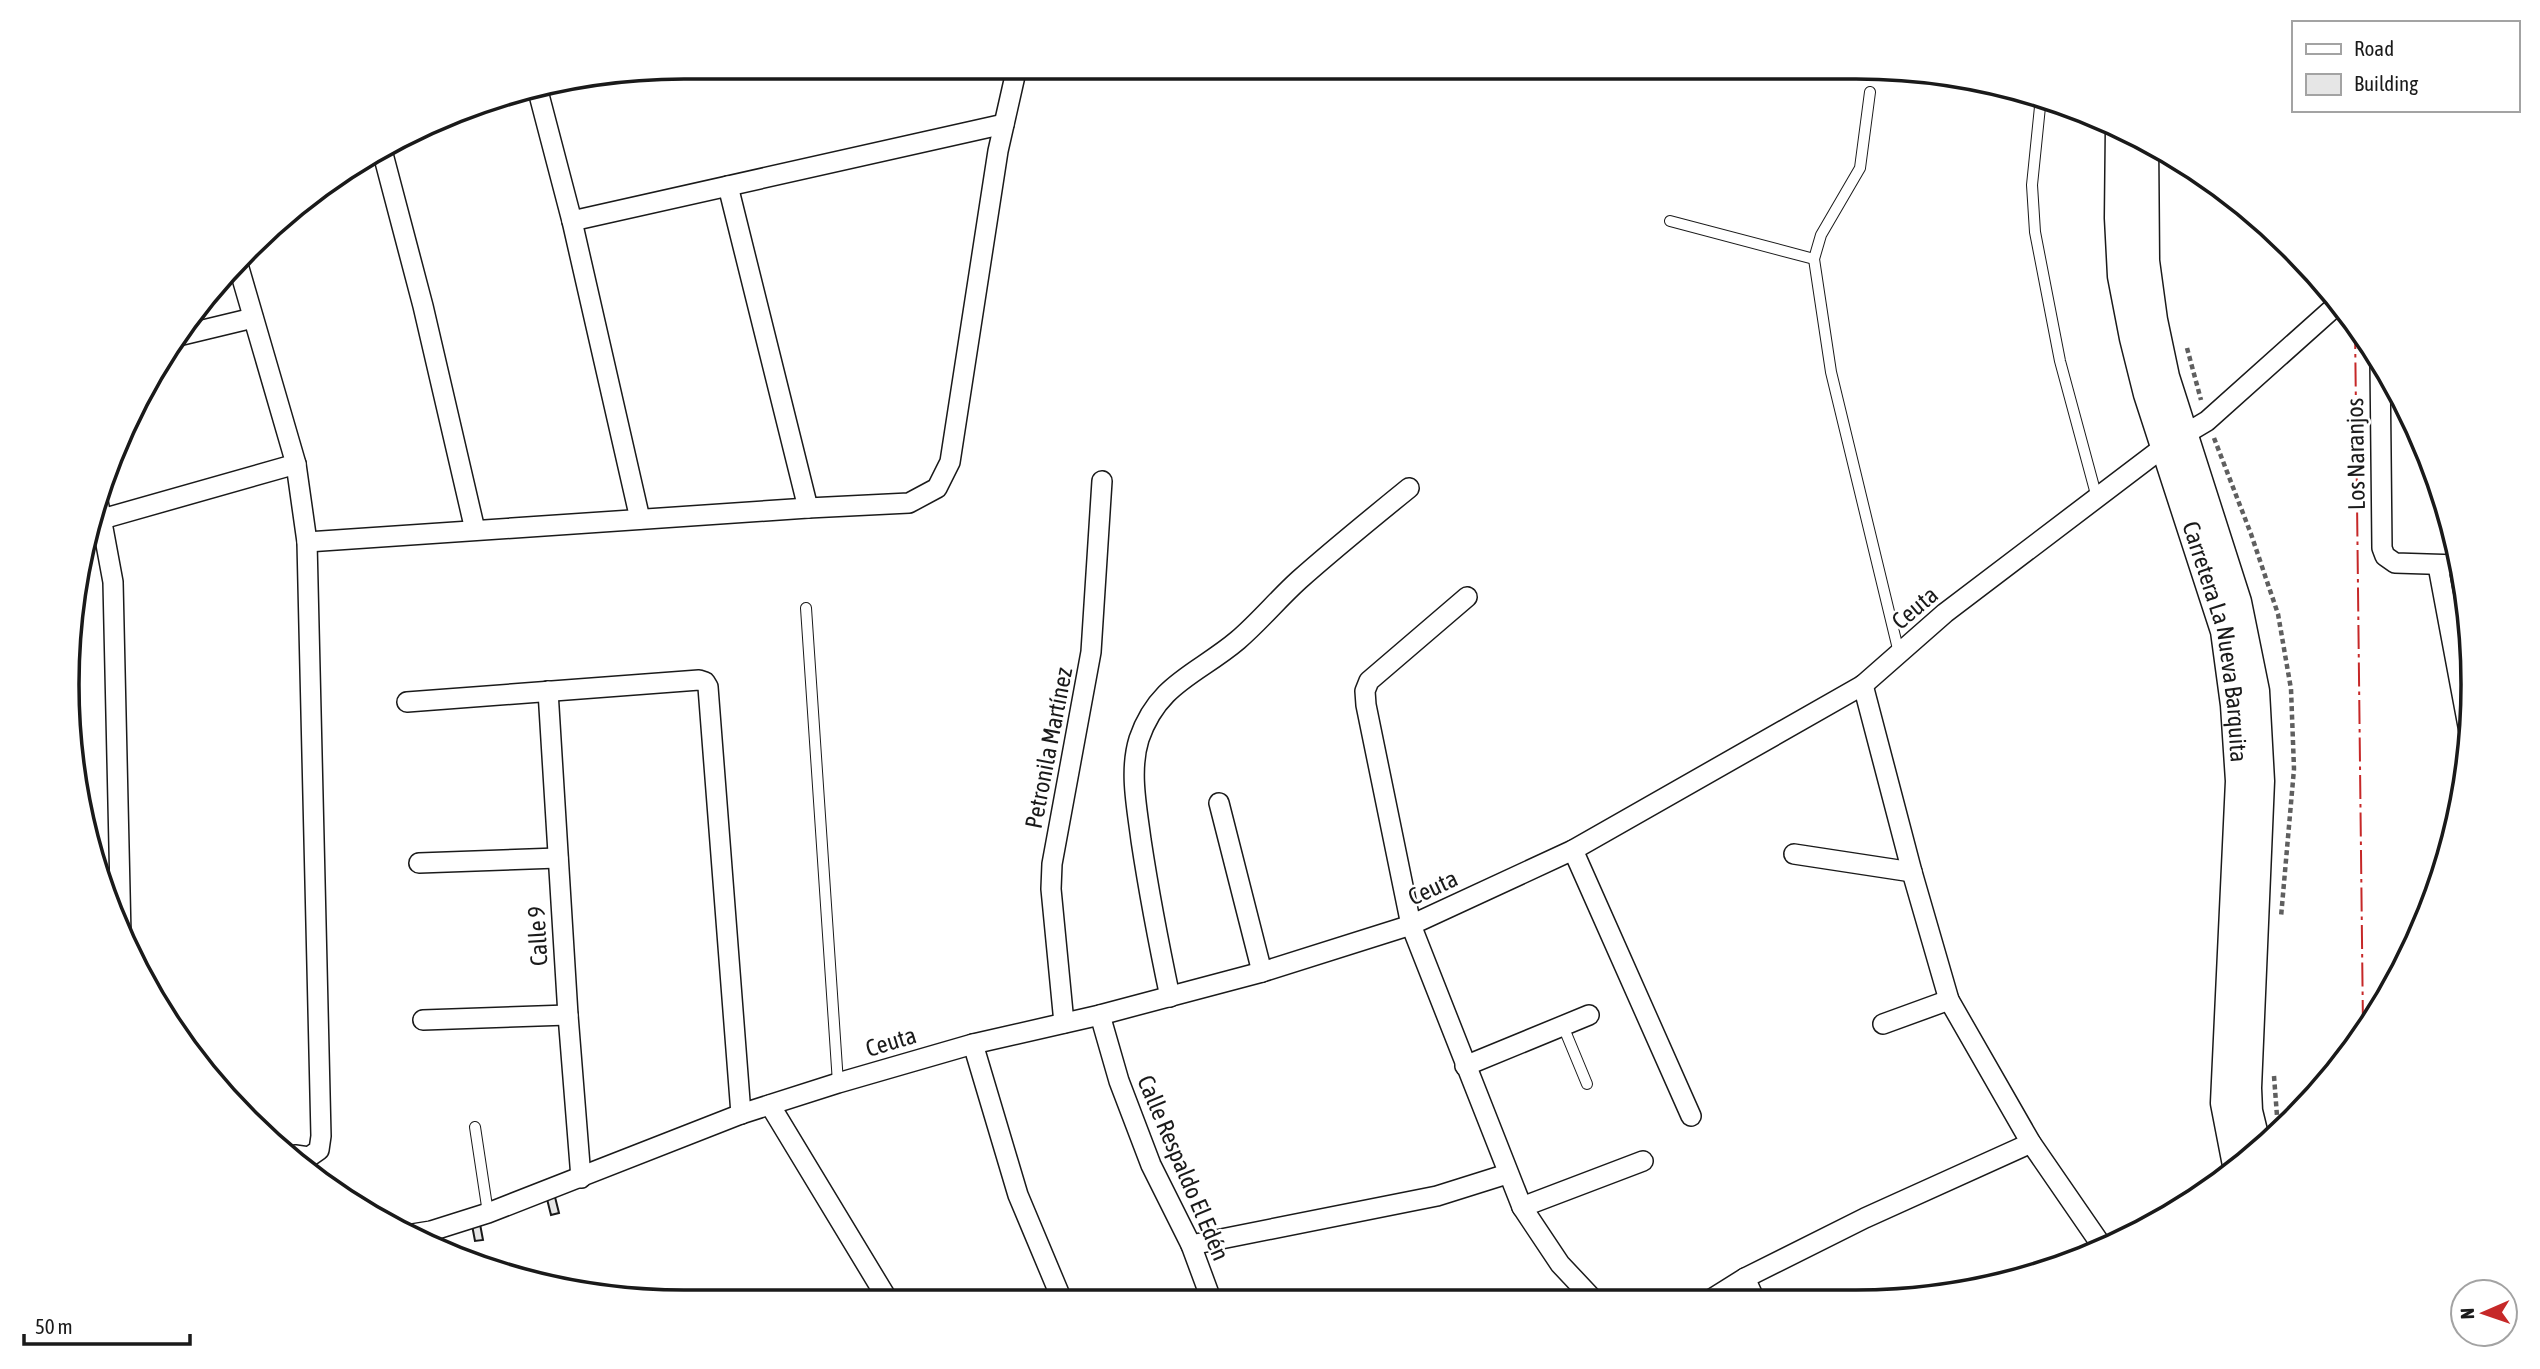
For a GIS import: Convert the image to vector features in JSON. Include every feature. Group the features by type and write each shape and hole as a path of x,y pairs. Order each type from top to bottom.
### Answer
{"street":[{"path":"307,542 909,503 937,488 950,462 1004,124 1014,79"},
{"path":"539,96 572,221 640,519"},
{"path":"572,221 1004,124"},
{"name":"Carretera La Nueva Barquita","path":"2120,140 2122,276 2139,360 2185,433 2225,631 2235,705 2240,781 2225,1103 2235,1156"},
{"name":"Carretera La Nueva Barquita","path":"2144,152 2145,261 2153,320 2165,377 2237,602 2255,691 2260,781 2247,1088 2248,1111 2255,1140"},
{"path":"384,159 423,306 475,530"},
{"path":"728,186 808,508"},
{"path":"240,273 296,464 307,542 321,1136 319,1150 305,1156"},
{"name":"Ceuta","path":"437,1237 488,1213 741,1114 973,1044 1100,1015 1262,972 1410,925 1573,850 1863,685 1945,613 2185,433 2331,310"},
{"path":"192,332 253,317"},
{"name":"Los Naranjos","path":"2380,382 2382,548 2385,556 2395,563 2438,566"},
{"path":"104,512 296,464"},
{"name":"Petronila Martínez","path":"1064,1023 1051,889 1052,864 1091,652 1102,481"},
{"path":"1170,997 1155,927 1136,800 1135,766 1139,741 1149,717 1164,693 1192,670 1237,640 1297,581 1409,488"},
{"path":"100,526 113,582 120,904"},
{"path":"2450,565 2438,566 2461,674"},
{"path":"1467,597 1369,681 1366,705 1410,925 1521,1207 1560,1264 1584,1290"},
{"path":"407,702 699,680 705,682 708,687 741,1114"},
{"path":"1863,685 1949,1000 2031,1143 2097,1239"},
{"name":"Calle 9","path":"548,691 581,1178"},
{"path":"1219,803 1262,972"},
{"path":"1573,850 1691,1116"},
{"path":"1794,854 1912,872"},
{"path":"419,863 558,858"},
{"path":"1883,1024 1949,1000"},
{"path":"423,1020 568,1015"},
{"name":"Calle Respaldo El Edén","path":"1100,1015 1119,1081 1151,1165 1191,1245 1207,1290"},
{"path":"1465,1066 1589,1015"},
{"path":"973,1044 1018,1195 1058,1290"},
{"path":"770,1105 882,1290"},
{"path":"1726,1290 1865,1218 2031,1143"},
{"path":"1521,1207 1643,1161"},
{"path":"1191,1245 1437,1196 1507,1174"},
{"path":"1745,1278 1750,1290"}],"lane":[{"path":"1870,92 1860,168 1821,235 1814,259 1831,372 1900,653"},
{"path":"2039,108 2032,185 2035,232 2060,361 2097,498"},
{"path":"1670,220 1814,259"},
{"path":"806,608 838,1083"},
{"path":"1563,1026 1587,1084"},
{"path":"475,1127 488,1213"}],"path":[{"path":"2183,337 2185,433"}],"building":[{"path":"555,1197 559,1213 551,1215 547,1199"},
{"path":"480,1224 483,1240 475,1241 472,1225"}],"power":[{"path":"2355,343 2363,1015"}]}
